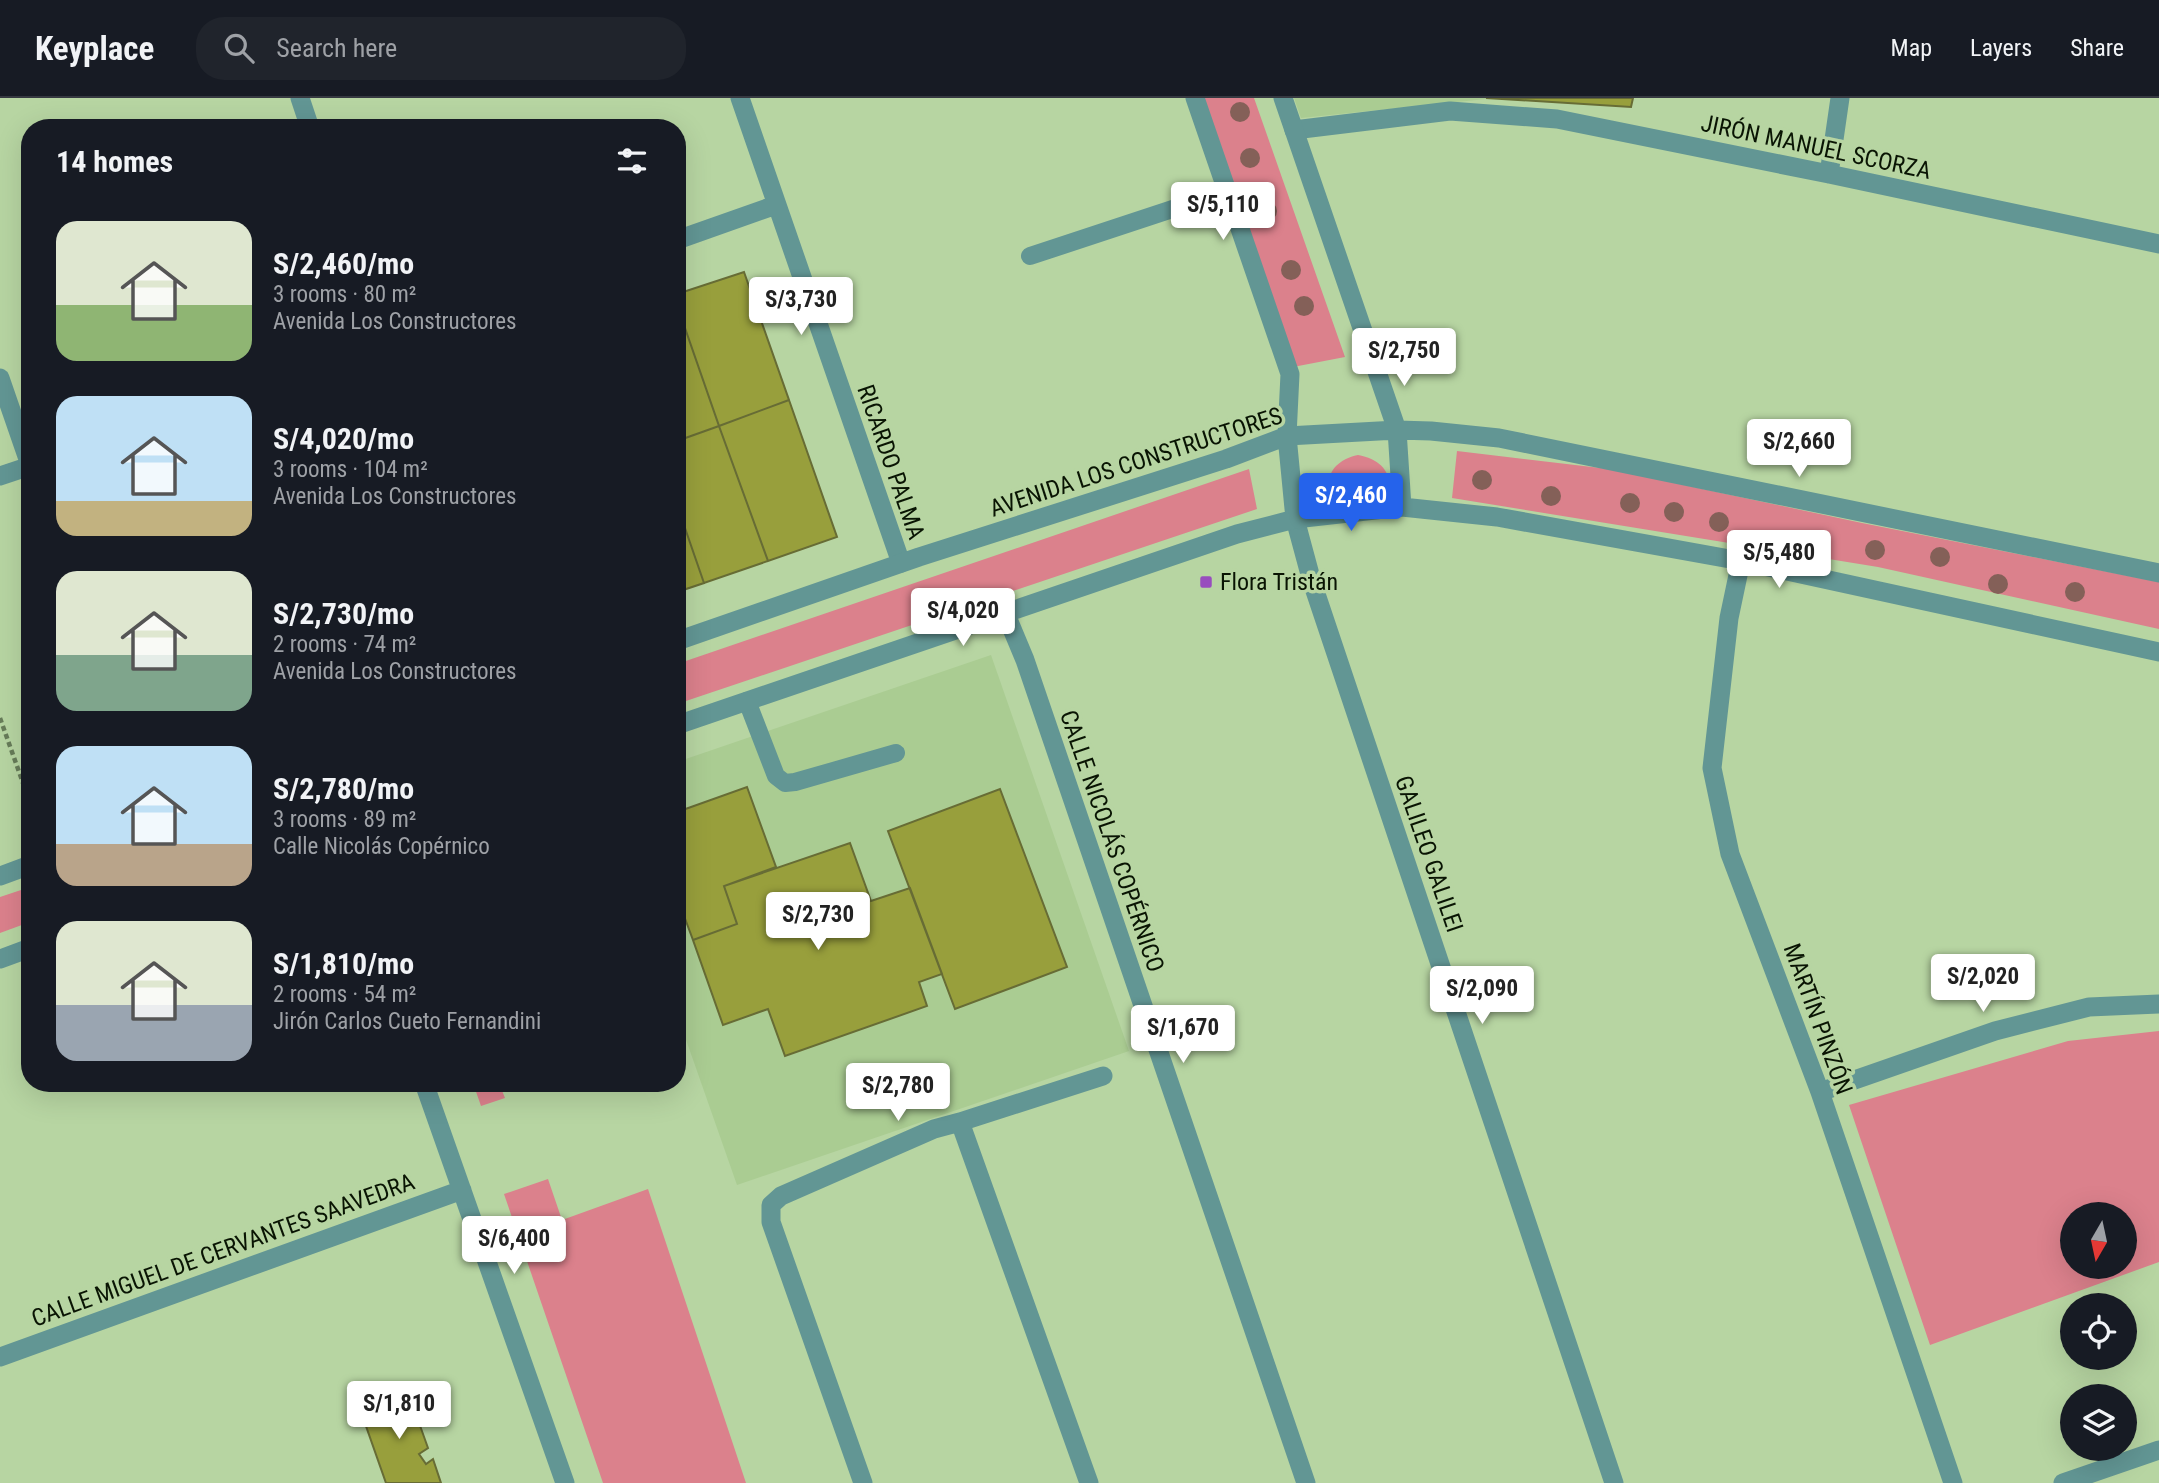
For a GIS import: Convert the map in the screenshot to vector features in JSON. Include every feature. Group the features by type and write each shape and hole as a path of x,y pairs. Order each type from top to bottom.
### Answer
{"street":[{"path":"300,98 307,119"},
{"name":"RICARDO PALMA","path":"740,98 901,564"},
{"name":"GALILEO GALILEI","path":"1195,98 1290,374 1287,436 1295,519 1312,582 1614,1483"},
{"path":"1283,98 1397,430 1402,508"},
{"path":"1829,174 1840,98"},
{"name":"JIRÓN MANUEL SCORZA","path":"1294,130 1450,111 1557,119 2159,244"},
{"path":"686,237 776,205"},
{"path":"0,378 21,440"},
{"name":"AVENIDA LOS CONSTRUCTORES","path":"686,638 901,564 1226,459 1287,436 1397,430 1499,438 2159,573"},
{"path":"0,476 21,469"},
{"path":"686,722 1188,549 1295,519 1402,508 1497,517 1741,561 2159,652"},
{"name":"MARTÍN PINZÓN","path":"1741,561 1729,618 1712,768 1730,854 1820,1091 1952,1483"},
{"name":"CALLE NICOLÁS COPÉRNICO","path":"1005,612 1025,660 1306,1483"},
{"path":"0,876 21,868"},
{"path":"0,959 21,951"},
{"path":"1820,1091 1995,1031 2089,1007 2159,1004"},
{"path":"863,1483 771,1222 771,1205 781,1196 934,1129 1103,1076"},
{"path":"428,1092 565,1483"},
{"path":"960,1122 1089,1483"},
{"name":"CALLE MIGUEL DE CERVANTES SAAVEDRA","path":"0,1357 462,1190"},
{"path":"2063,1483 2159,1450"}],"lane":[{"path":"1030,256 1227,191"},
{"path":"747,701 776,776 785,783 897,753"}],"path":[{"path":"0,719 21,778"}],"shaded area":[{"path":"1201,98 1254,98 1345,357 1293,367"},
{"path":"1294,98 1486,98 1486,99 1301,118"},
{"path":"1457,451 1609,469 2159,582 2159,629 1878,567 1452,498"},
{"path":"1358,455 1383,467 1389,481 1387,498 1382,507 1336,508 1329,490 1330,474 1340,462"},
{"path":"1249,469 1257,509 686,701 686,661"},
{"path":"991,655 1129,1051 737,1185 686,1040 686,759"},
{"path":"21,890 21,925 0,933 0,897"},
{"path":"2159,1031 2159,1262 2137,1270 2137,1202 2060,1202 2060,1279 2112,1279 2073,1293 2060,1293 2060,1298 1930,1345 1849,1105 2068,1041"},
{"path":"476,1092 503,1092 505,1098 481,1106"},
{"path":"548,1179 562,1220 648,1189 746,1483 603,1483 504,1194"}],"building":[{"path":"1486,98 1633,98 1631,107"},
{"path":"744,272 789,400 719,426 686,331 686,291"},
{"path":"686,331 719,426 686,438"},
{"path":"789,400 837,537 768,561 719,426"},
{"path":"719,426 768,561 704,583 686,531 686,438"},
{"path":"686,531 704,583 686,589"},
{"path":"747,787 776,867 724,886 737,924 693,940 686,921 686,809"},
{"path":"1000,789 1067,967 955,1009 888,831"},
{"path":"850,843 871,901 910,888 942,974 919,982 927,1006 785,1056 768,1009 723,1025 693,940 737,924 724,886"},
{"path":"408,1392 428,1448 419,1454 426,1464 433,1459 441,1483 386,1483 360,1409"}],"place":[{"name":"Flora Tristán","path":"1206,582"}]}
